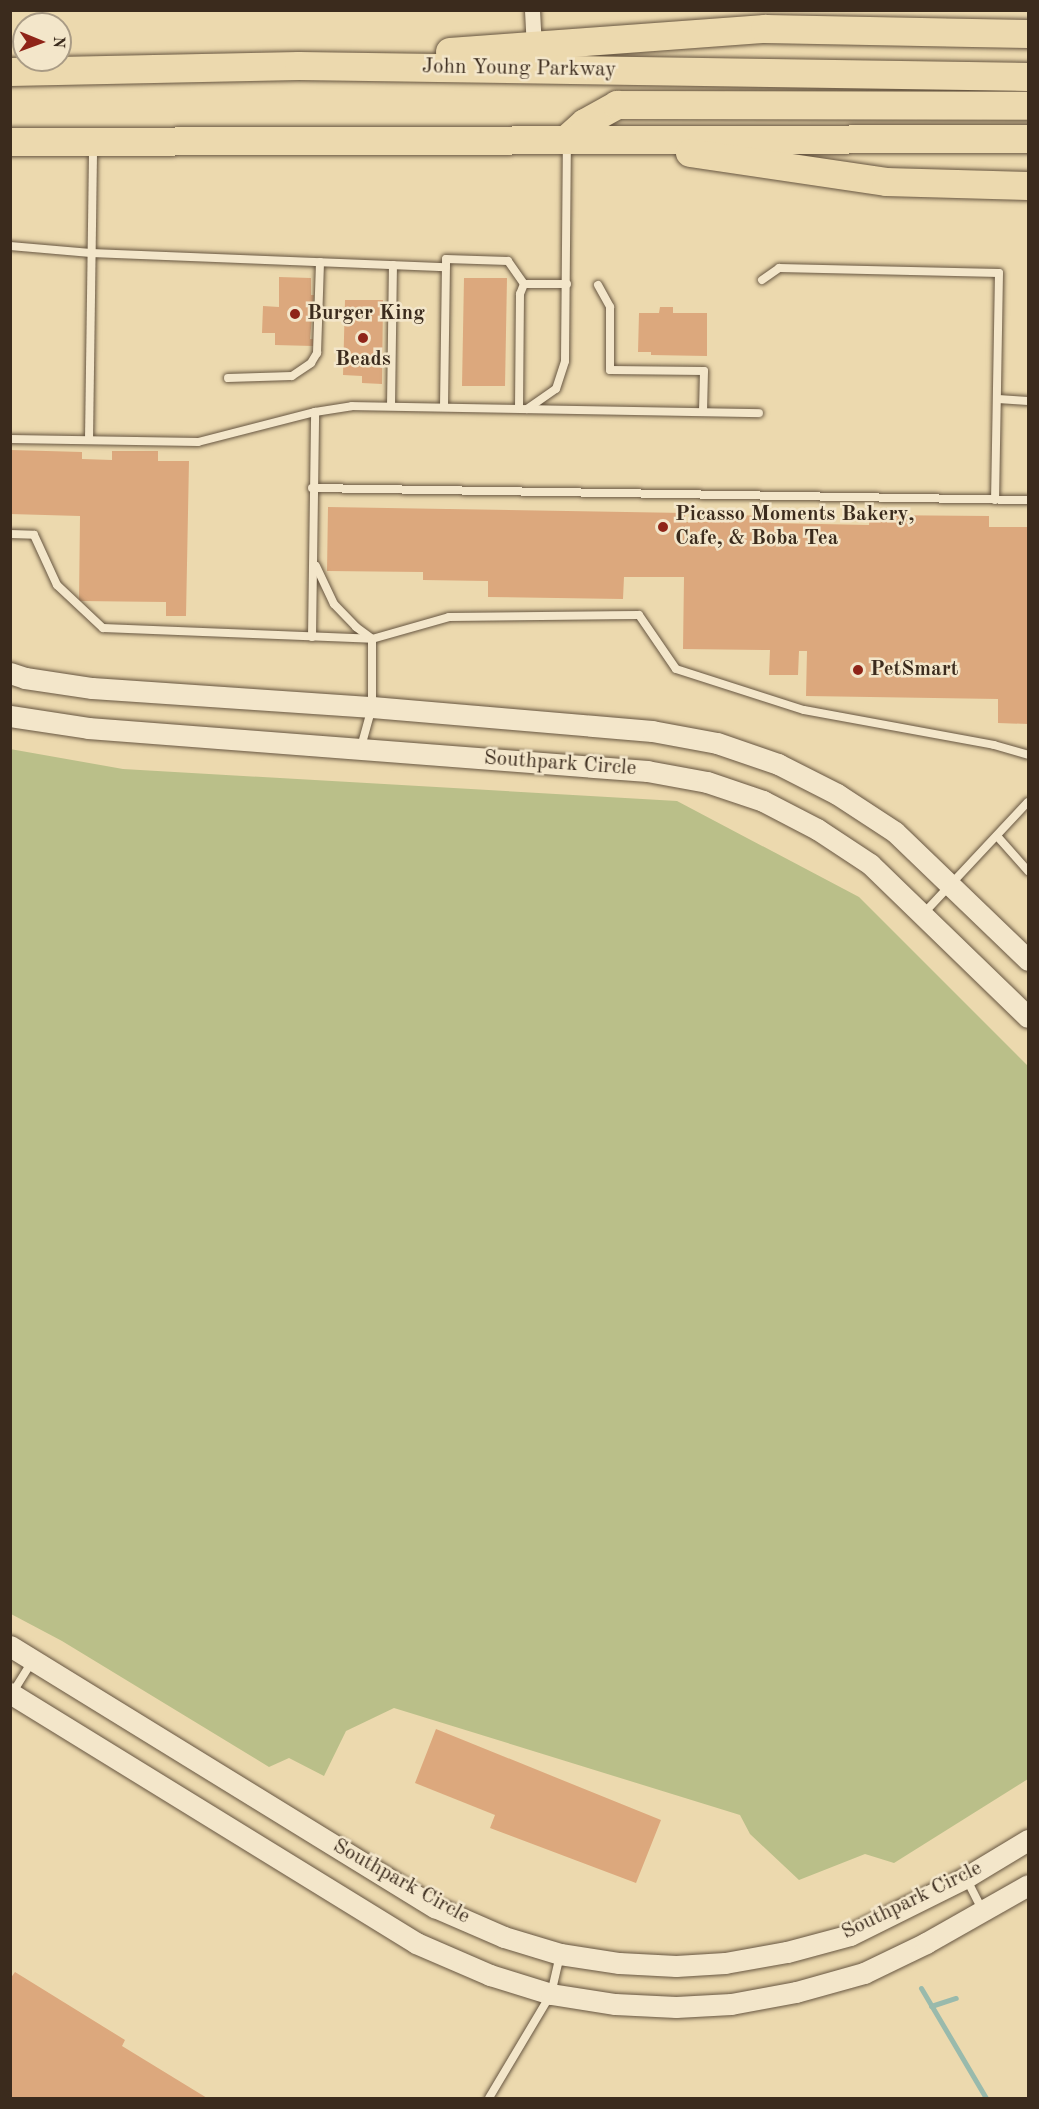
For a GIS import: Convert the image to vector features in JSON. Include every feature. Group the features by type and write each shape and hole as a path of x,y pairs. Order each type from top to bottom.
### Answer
{"highway":[{"path":"299,66 534,45 765,29 1029,34"},
{"name":"John Young Parkway","path":"10,72 299,66 1029,77"},
{"path":"567,139 585,123 617,105 1029,106"},
{"path":"10,142 1029,139"},
{"path":"599,140 886,182 1029,186"}],"street":[{"path":"532,10 534,45"},
{"name":"Southpark Circle","path":"10,673 25,678 92,688 372,707 652,731 717,743 778,764 837,794 895,832 1029,960"},
{"name":"Southpark Circle","path":"10,716 88,728 647,771 707,782 763,801 817,829 870,864 924,913 1029,1017"},
{"name":"Southpark Circle","path":"10,1646 435,1907 504,1937 560,1954 619,1963 676,1966 725,1963 787,1952 850,1935 965,1878 1029,1840"},
{"name":"Southpark Circle","path":"11,1694 416,1943 490,1975 551,1994 615,2004 676,2007 730,2004 785,1994 864,1973 926,1943 1029,1885"}],"lane":[{"path":"523,409 556,389 565,361 567,139"},
{"path":"89,440 93,143"},
{"path":"10,246 91,253 446,267"},
{"path":"444,407 446,259 508,261 524,284"},
{"path":"228,378 292,376 311,363 317,353 320,262"},
{"path":"391,406 393,265"},
{"path":"762,280 779,268 999,273 995,500"},
{"path":"524,284 567,284"},
{"path":"523,409 520,294 524,284"},
{"path":"598,285 610,307 610,370 704,371 703,412"},
{"path":"998,399 1029,401"},
{"path":"10,439 198,442 315,412 352,405 759,413"},
{"path":"312,636 314,562 312,488 315,412"},
{"path":"312,488 1029,500"},
{"path":"10,534 34,535 57,585 103,628 372,639 449,617 639,615 676,669 804,710 993,744 1029,755"},
{"path":"314,562 334,604 356,627 372,639"},
{"path":"360,749 372,707 372,639"},
{"path":"924,913 1029,802"},
{"path":"997,836 1029,871"},
{"path":"11,1694 33,1659"},
{"path":"965,1878 983,1911"},
{"path":"489,2098 551,1994 560,1954"}],"green space":[{"path":"10,749 123,769 677,801 859,897 1028,1066 1028,1779 894,1863 865,1854 799,1880 750,1834 740,1815 394,1708 346,1731 324,1776 289,1758 269,1767 62,1641 11,1614"}],"building":[{"path":"279,277 311,278 311,295 314,295 310,339 313,339 313,346 275,345 275,333 262,333 263,306 279,307"},
{"path":"464,278 507,278 505,386 462,386"},
{"name":"Beads","path":"345,300 383,300 382,384 362,383 362,376 343,375"},
{"path":"660,307 673,307 673,313 707,313 707,356 651,355 651,352 638,352 639,313 659,313"},
{"path":"10,450 82,452 82,459 112,460 112,451 158,451 158,461 189,461 186,616 166,616 166,602 79,601 80,516 10,514"},
{"path":"328,507 685,513 685,522 721,522 721,515 771,516 771,523 869,525 870,515 989,516 989,527 1028,527 1028,724 998,723 998,699 806,696 807,651 799,651 798,675 769,675 770,650 683,649 684,577 624,577 623,599 488,597 488,581 423,580 423,572 327,571"},
{"path":"436,1729 661,1820 636,1883 490,1828 495,1815 415,1783"},
{"path":"15,1972 125,2040 122,2046 207,2098 10,2098 10,1979"}],"waterway":[{"path":"921,1988 986,2098"},
{"path":"931,2006 956,1998"}],"place":[{"name":"Burger King","path":"295,314"},
{"name":"Beads","path":"363,338"},
{"name":"Picasso Moments Bakery, Cafe, & Boba Tea","path":"663,527"},
{"name":"PetSmart","path":"858,670"}]}
